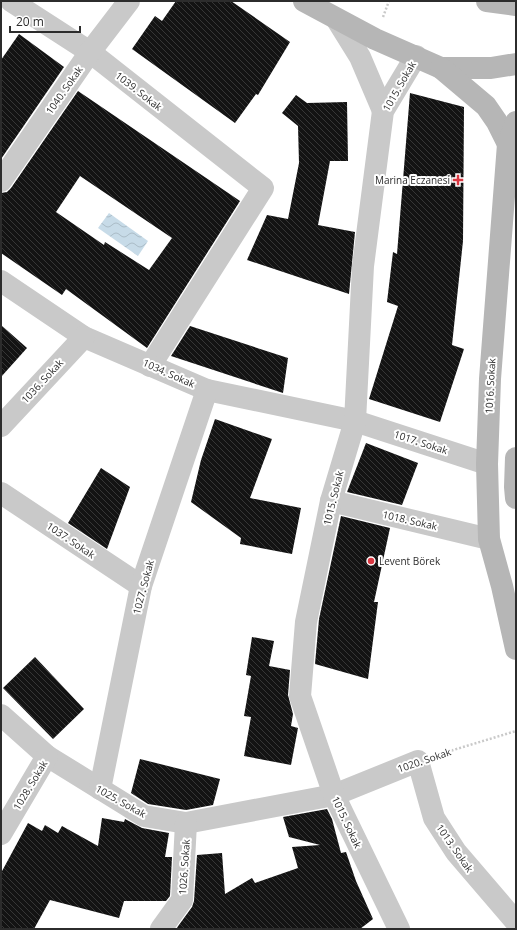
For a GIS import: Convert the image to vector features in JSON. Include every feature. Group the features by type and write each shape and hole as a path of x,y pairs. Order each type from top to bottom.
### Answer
{"main road":[{"path":"304,1 337,20 441,68 486,106 497,122 508,144"},
{"path":"488,1 516,5"},
{"path":"441,68 491,68 516,64"},
{"name":"1016. Sokak","path":"516,122 508,144 490,378 487,464 490,539 516,649"},
{"path":"516,458 514,487 516,498"}],"street":[{"name":"1039. Sokak","path":"11,1 90,52 263,188 150,366"},
{"name":"1040. Sokak","path":"1,180 90,52 129,1"},
{"path":"337,20 360,57 383,111"},
{"name":"1015. Sokak","path":"390,925 334,795 300,696 306,622 331,501 355,421 363,266 383,111 416,56"},
{"name":"1034. Sokak","path":"1,281 84,337 207,390 355,421"},
{"name":"1036. Sokak","path":"1,426 84,337"},
{"name":"1027. Sokak","path":"100,789 141,586 207,390"},
{"name":"1017. Sokak","path":"355,421 487,464"},
{"name":"1037. Sokak","path":"1,493 141,586"},
{"name":"1018. Sokak","path":"331,501 490,539"},
{"name":"1025. Sokak","path":"1,715 47,756 144,816 186,823 334,795"},
{"name":"1028. Sokak","path":"1,834 47,756"},
{"name":"1020. Sokak","path":"334,795 418,761"},
{"name":"1013. Sokak","path":"418,761 434,818 456,852 516,922"},
{"name":"1026. Sokak","path":"162,929 182,900 186,823"}],"path":[{"name":"1020. Sokak","path":"418,761 516,731"}],"water":[{"path":"109,213 148,241 138,256 98,228"}],"building":[{"path":"176,1 231,1 290,42 258,95 256,94 235,123 132,49 155,16 162,21"},
{"path":"19,34 64,67 1,159 1,60"},
{"path":"78,91 240,201 147,348 66,289 62,295 1,253 1,193 7,192","holes":["80,176 172,238 149,270 105,242 104,245 56,212"]},
{"path":"410,93 464,107 463,241 452,345 464,349 440,422 369,399 398,306 387,302 393,252 397,254"},
{"path":"296,95 307,103 347,102 348,161 330,161 318,225 355,232 349,294 247,260 267,215 288,219 299,163 298,126 282,113"},
{"path":"1,325 27,348 1,377"},
{"path":"190,326 288,358 283,393 171,356"},
{"path":"215,419 272,439 250,498 301,508 292,554 240,544 241,538 191,502 201,460"},
{"path":"366,443 418,463 402,505 347,492"},
{"path":"101,468 130,487 107,549 68,523"},
{"path":"341,516 390,528 374,602 378,602 368,679 315,664 319,619"},
{"path":"252,637 274,641 269,666 290,670 288,695 293,714 291,726 298,728 291,765 244,756 251,717 244,716 251,676 246,675"},
{"path":"35,657 84,709 53,739 3,688"},
{"path":"140,759 220,779 213,805 186,810 148,804 131,793"},
{"path":"327,809 332,819 341,853 346,852 356,881 373,919 360,929 176,929 192,907 194,901 197,855 222,853 225,894 252,878 255,883 298,868 292,847 320,845 289,837 283,817"},
{"path":"102,818 124,822 125,819 142,828 169,833 165,857 172,857 170,896 166,901 124,901 119,918 50,900 34,929 1,929 1,873 28,823 42,831 45,825 58,833 62,826 98,846"}],"place":[{"name":"Marina Eczanesi","path":"458,180"},
{"name":"Levent Börek","path":"371,561"}]}
